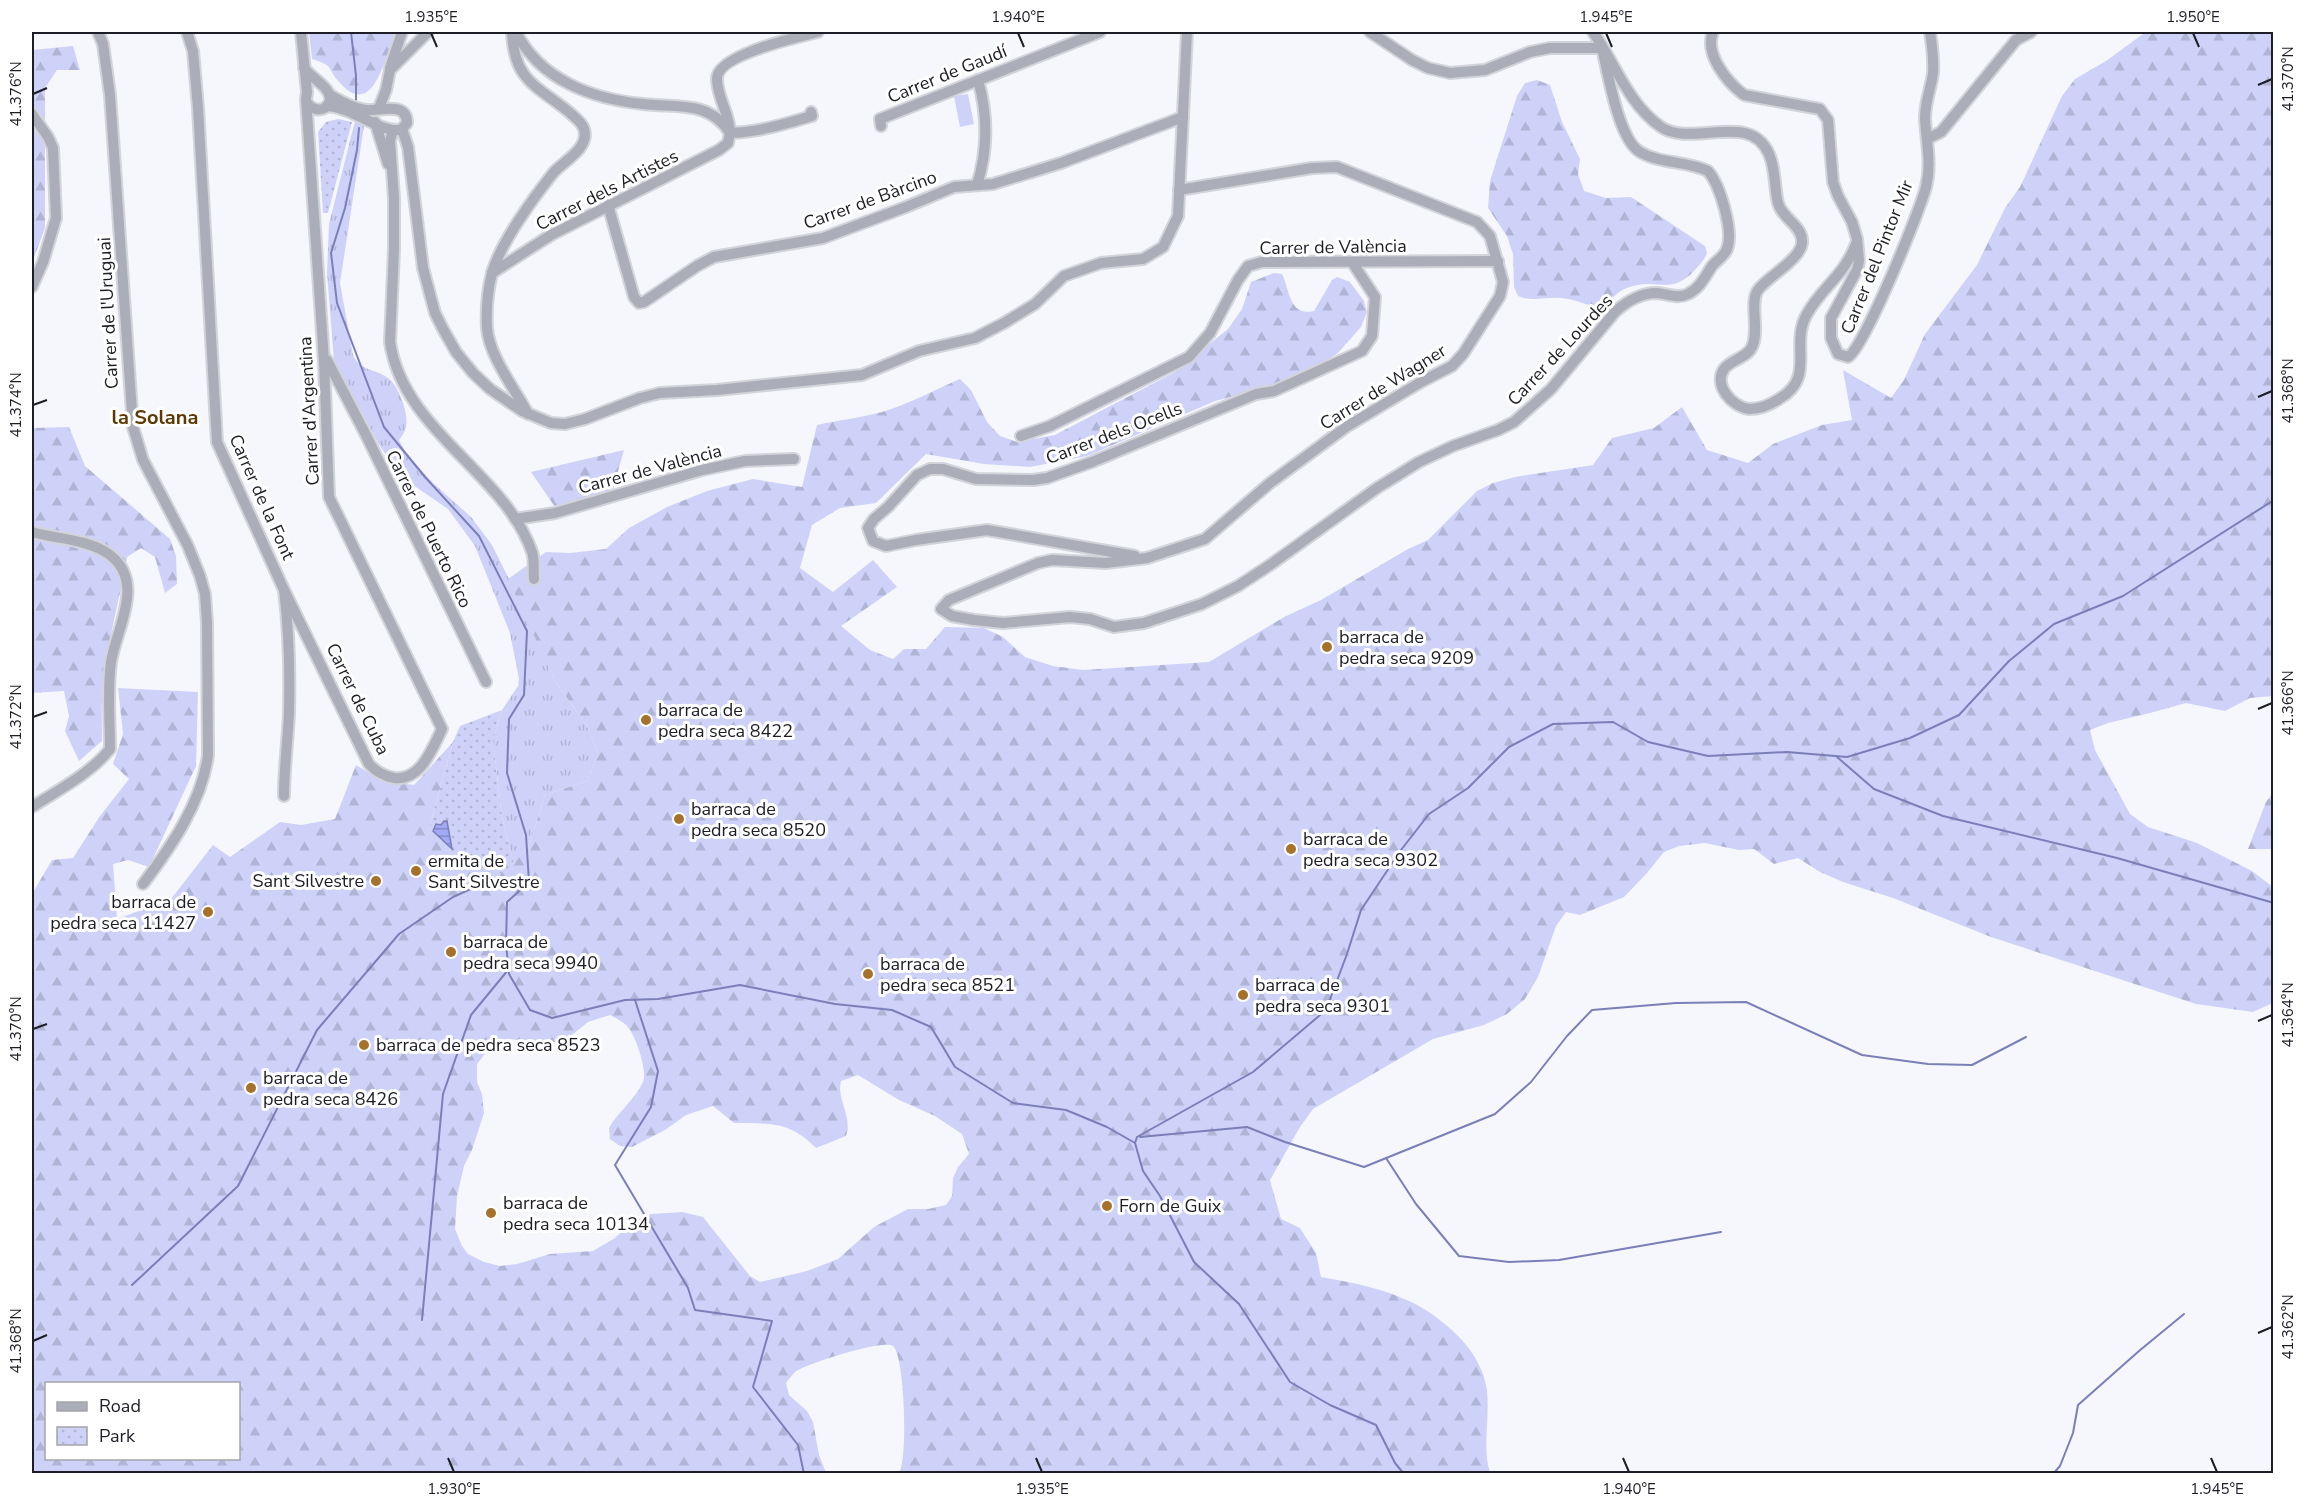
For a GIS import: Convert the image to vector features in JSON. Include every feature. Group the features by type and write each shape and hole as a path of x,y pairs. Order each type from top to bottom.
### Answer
{"street":[{"name":"Carrer de l'Uruguai","path":"99,32 103,44 110,95 133,427 143,460 188,546 200,576 207,623 208,755 206,770 169,849 143,884"},
{"name":"Carrer de la Font","path":"187,32 193,51 198,108 218,442 284,590 287,616 289,712 284,796"},
{"name":"Carrer d'Argentina","path":"301,32 324,354 329,497 442,729"},
{"path":"393,175 374,117 382,109 390,70 402,32"},
{"path":"390,70 428,32"},
{"path":"514,32 545,69 562,81 584,91 623,101 707,111 722,121 730,133"},
{"path":"514,32 513,48 516,62 525,77 543,94 577,119 584,130 584,140 577,152 556,170 531,202 492,273 487,328 490,344 528,414"},
{"path":"730,133 730,120 718,90 716,77 719,68 731,60 771,45 818,32"},
{"name":"Carrer de Gaudí","path":"881,126 880,119 1100,32"},
{"path":"322,86 314,87 307,98 312,109 339,107 381,127 397,130 408,147 423,268 435,313 456,352 490,389 528,414 550,423 565,424 585,420 640,398 660,393 717,390 862,375 919,351 975,338 1035,304 1064,276 1101,263 1143,259 1163,247 1178,216 1187,32"},
{"path":"1370,32 1412,60 1428,68 1450,73 1485,70 1530,52 1550,48 1602,48"},
{"path":"1593,32 1634,99 1661,127 1680,135 1731,131 1753,136 1760,141 1770,157 1781,212 1799,231 1802,246 1798,254 1762,285 1754,297 1756,322 1752,346 1749,351 1724,369 1720,381 1722,388 1732,401 1747,409 1768,405 1790,392 1798,381 1804,320 1851,258 1857,239 1833,182 1830,126 1826,115 1820,110 1744,95 1735,88 1718,65 1712,51 1713,32"},
{"name":"Carrer del Pintor Mir","path":"1857,239 1857,270 1835,307 1829,329 1838,354 1843,357 1854,354 1887,287 1926,186 1930,156 1926,106 1934,62 1930,32"},
{"path":"1927,139 1941,132 2016,40 2031,32"},
{"name":"Carrer de Lourdes","path":"1147,558 1106,563 1052,560 1038,563 948,600 941,609 952,616 974,620 1003,623 1070,617 1090,619 1114,627 1144,623 1202,604 1238,586 1377,488 1419,462 1514,422 1551,389 1626,302 1656,293 1675,297 1687,295 1699,286 1714,263 1722,258 1728,249 1728,227 1719,190 1708,171 1640,152 1631,143 1624,129 1602,48"},
{"path":"304,68 330,95 363,110 402,111 407,116 407,123 397,130 390,141 394,249 390,342 396,365 431,425 515,519 533,555 534,579"},
{"path":"977,185 985,159 985,124 978,80"},
{"path":"323,108 330,95"},
{"name":"Carrer d'Argentina","path":"309,139 311,125 323,108"},
{"path":"730,133 752,132 775,127 813,116 811,112"},
{"path":"32,114 53,148 56,218 43,262 32,287"},
{"name":"Carrer de Bàrcino","path":"608,205 634,297 639,303 649,299 714,257 823,238 954,187 993,184 1061,164 1183,117"},
{"name":"Carrer dels Artistes","path":"492,273 551,235 719,150 728,144 730,133"},
{"name":"Carrer de Wagner","path":"1147,558 1205,538 1270,483 1346,427 1452,366 1463,354 1500,296 1503,282 1490,236 1477,222 1337,167 1312,168 1179,190"},
{"name":"Carrer de València","path":"1021,436 1050,426 1189,357 1210,333 1248,266 1262,262 1498,261"},
{"name":"Carrer dels Ocells","path":"1147,558 987,530 886,546 873,541 868,528 917,475 930,469 944,469 976,479 1033,480 1047,477 1092,462 1256,394 1274,391 1362,351 1372,336 1375,297 1352,262"},
{"name":"Carrer de Puerto Rico","path":"324,354 486,682"},
{"path":"325,386 342,391"},
{"name":"Carrer de València","path":"515,519 555,513 702,470 745,461 794,459"},
{"path":"32,532 87,544 109,554 123,571 128,601 111,660 110,749 90,768 32,807"},
{"name":"Carrer de Cuba","path":"284,590 374,770 391,777 403,778 411,775 421,766 442,729"}],"green space":[{"path":"309,32 396,32 377,80 370,89 362,94 351,92 339,82 327,65 312,59"},
{"path":"2143,32 2273,32 2273,696 2250,698 2225,711 2186,703 2108,723 2090,730 2095,750 2130,814 2148,827 2197,843 2252,871 2273,887 2273,1003 2253,1012 2196,1004 1991,937 1893,898 1843,882 1820,872 1798,858 1774,864 1754,849 1739,850 1705,843 1679,846 1664,852 1624,897 1580,915 1566,912 1556,926 1538,977 1525,999 1507,1014 1484,1025 1433,1039 1313,1109 1270,1180 1281,1219 1300,1228 1316,1253 1321,1277 1379,1290 1413,1303 1446,1324 1470,1350 1486,1384 1488,1412 1486,1443 1490,1473 899,1473 904,1449 903,1387 897,1354 893,1346 886,1345 844,1353 802,1368 795,1372 786,1383 789,1395 807,1411 813,1422 819,1455 826,1473 32,1473 32,894 52,860 73,858 100,816 129,779 113,764 123,734 118,688 198,692 196,766 149,867 128,860 113,864 117,919 171,899 213,845 230,857 280,822 301,825 335,819 356,765 383,781 414,785 453,742 428,832 514,864 530,843 545,795 587,781 598,754 587,726 555,681 508,579 546,552 570,553 606,549 629,528 667,507 707,491 753,479 802,487 817,425 882,412 960,379 971,390 987,422 1000,436 1017,442 1055,435 1175,372 1228,329 1242,309 1251,282 1274,273 1282,274 1295,306 1306,312 1314,311 1332,280 1337,277 1350,282 1364,301 1367,312 1361,327 1338,353 1287,382 1215,401 1087,456 1030,467 984,464 926,454 876,503 840,508 812,525 800,568 833,592 873,560 897,587 841,626 870,650 893,659 904,649 926,649 945,627 984,628 1003,637 1025,657 1053,666 1083,670 1209,662 1284,617 1321,600 1408,549 1428,540 1477,491 1493,483 1515,477 1593,465 1612,438 1654,428 1682,407 1707,450 1748,463 1773,444 1822,425 1852,420 1843,370 1891,398 1904,380 1925,334 1977,265 2005,208 2020,187 2062,96 2075,79 2106,61","holes":["610,1015 630,1029 640,1052 644,1077 640,1088 609,1128 610,1139 620,1146 632,1147 665,1130 686,1115 713,1106 734,1123 778,1125 796,1132 816,1148 846,1136 848,1129 841,1095 841,1081 858,1075 899,1100 935,1116 962,1134 969,1154 958,1167 953,1178 952,1196 946,1205 928,1209 908,1209 874,1227 838,1259 807,1271 760,1282 750,1276 703,1217 682,1212 651,1214 633,1221 615,1238 593,1251 550,1254 517,1264 500,1266 484,1262 468,1254 455,1229 457,1196 464,1166 472,1150 484,1113 482,1094 477,1082 477,1064 487,1051 501,1041 511,1039 528,1042 557,1042 572,1035 588,1022"]},
{"path":"73,46 80,70 57,70 45,88 45,228 32,263 32,50"},
{"path":"1537,80 1550,85 1562,122 1580,159 1578,174 1584,191 1606,198 1631,197 1705,246 1707,253 1686,278 1665,285 1642,284 1628,287 1616,294 1603,307 1567,299 1533,299 1518,296 1514,287 1513,254 1507,236 1488,208 1490,181 1517,96 1525,83"},
{"path":"968,94 974,124 960,127 954,96"},
{"path":"338,119 352,122 328,213 323,213 318,132 326,122"},
{"path":"355,121 364,126 340,283 353,355 360,364 384,375 396,387 407,421 406,429 399,440 407,455 434,484 471,517 492,545 555,681 587,726 598,754 587,781 545,795 530,843 514,864 502,817 493,740 502,710 518,686 519,679 510,633 475,546 448,509 400,476 378,443 334,361 327,273 329,224"},
{"path":"69,427 85,466 170,539 176,556 177,584 165,593 155,557 141,548 127,557 105,669 102,741 79,761 65,731 69,716 64,691 32,693 32,428"},
{"path":"624,450 613,489 555,507 531,472"},
{"path":"502,710 493,740 502,817 514,864 493,879 456,858 428,832 453,742 460,726"},
{"path":"2273,793 2273,846 2271,849 2248,849 2266,802"}],"water":[{"path":"447,821 452,849 433,831 436,824 441,825"}],"waterway":[{"path":"351,32 356,76 356,102"},
{"path":"359,128 357,150 345,208 331,253 337,303 384,427 425,477 479,536 527,631 524,695 509,719 507,773 526,835 529,882 507,902 506,944 509,974 530,1010 552,1018 625,1000 658,999 740,985 835,1004 892,1010 931,1027 955,1067 1013,1103 1066,1110 1107,1127 1135,1143"},
{"path":"1135,1143 1137,1137 1253,1072 1326,1010 1361,910 1401,850 1429,814 1468,788 1509,747 1553,724 1613,722 1648,742 1708,756 1787,752 1847,757 1910,738 1959,715 2009,661 2054,624 2123,596 2274,500"},
{"path":"1837,757 1874,789 1943,816 2117,858 2274,903"},
{"path":"132,1285 238,1186 317,1030 399,934 453,897 493,879 520,890"},
{"path":"422,1320 443,1094 471,1015 508,970"},
{"path":"635,1000 658,1071 651,1107 615,1165 688,1288 695,1310 772,1321 753,1387 798,1445 804,1474"},
{"path":"1140,1137 1247,1127 1285,1142 1364,1167 1495,1114 1531,1082 1567,1036 1592,1010 1676,1003 1746,1002 1862,1055 1928,1064 1972,1065 2026,1037"},
{"path":"1135,1143 1143,1171 1160,1196 1194,1262 1239,1304 1290,1382 1330,1405 1376,1425 1395,1463 1404,1474"},
{"path":"1386,1158 1416,1204 1459,1256 1509,1262 1559,1260 1721,1232"},
{"path":"2053,1474 2060,1466 2073,1433 2078,1405 2184,1314"}],"place":[{"name":"barraca de pedra seca 9209","path":"1327,647"},
{"name":"barraca de pedra seca 8422","path":"646,720"},
{"name":"barraca de pedra seca 8520","path":"679,819"},
{"name":"barraca de pedra seca 9302","path":"1291,849"},
{"name":"ermita de Sant Silvestre","path":"416,871"},
{"name":"Sant Silvestre","path":"376,881"},
{"name":"barraca de pedra seca 11427","path":"208,912"},
{"name":"barraca de pedra seca 9940","path":"451,952"},
{"name":"barraca de pedra seca 8521","path":"868,974"},
{"name":"barraca de pedra seca 9301","path":"1243,995"},
{"name":"barraca de pedra seca 8523","path":"364,1045"},
{"name":"barraca de pedra seca 8426","path":"251,1088"},
{"name":"Forn de Guix","path":"1107,1206"},
{"name":"barraca de pedra seca 10134","path":"491,1213"}],"district":[{"name":"la Solana","path":"155,417"}]}
